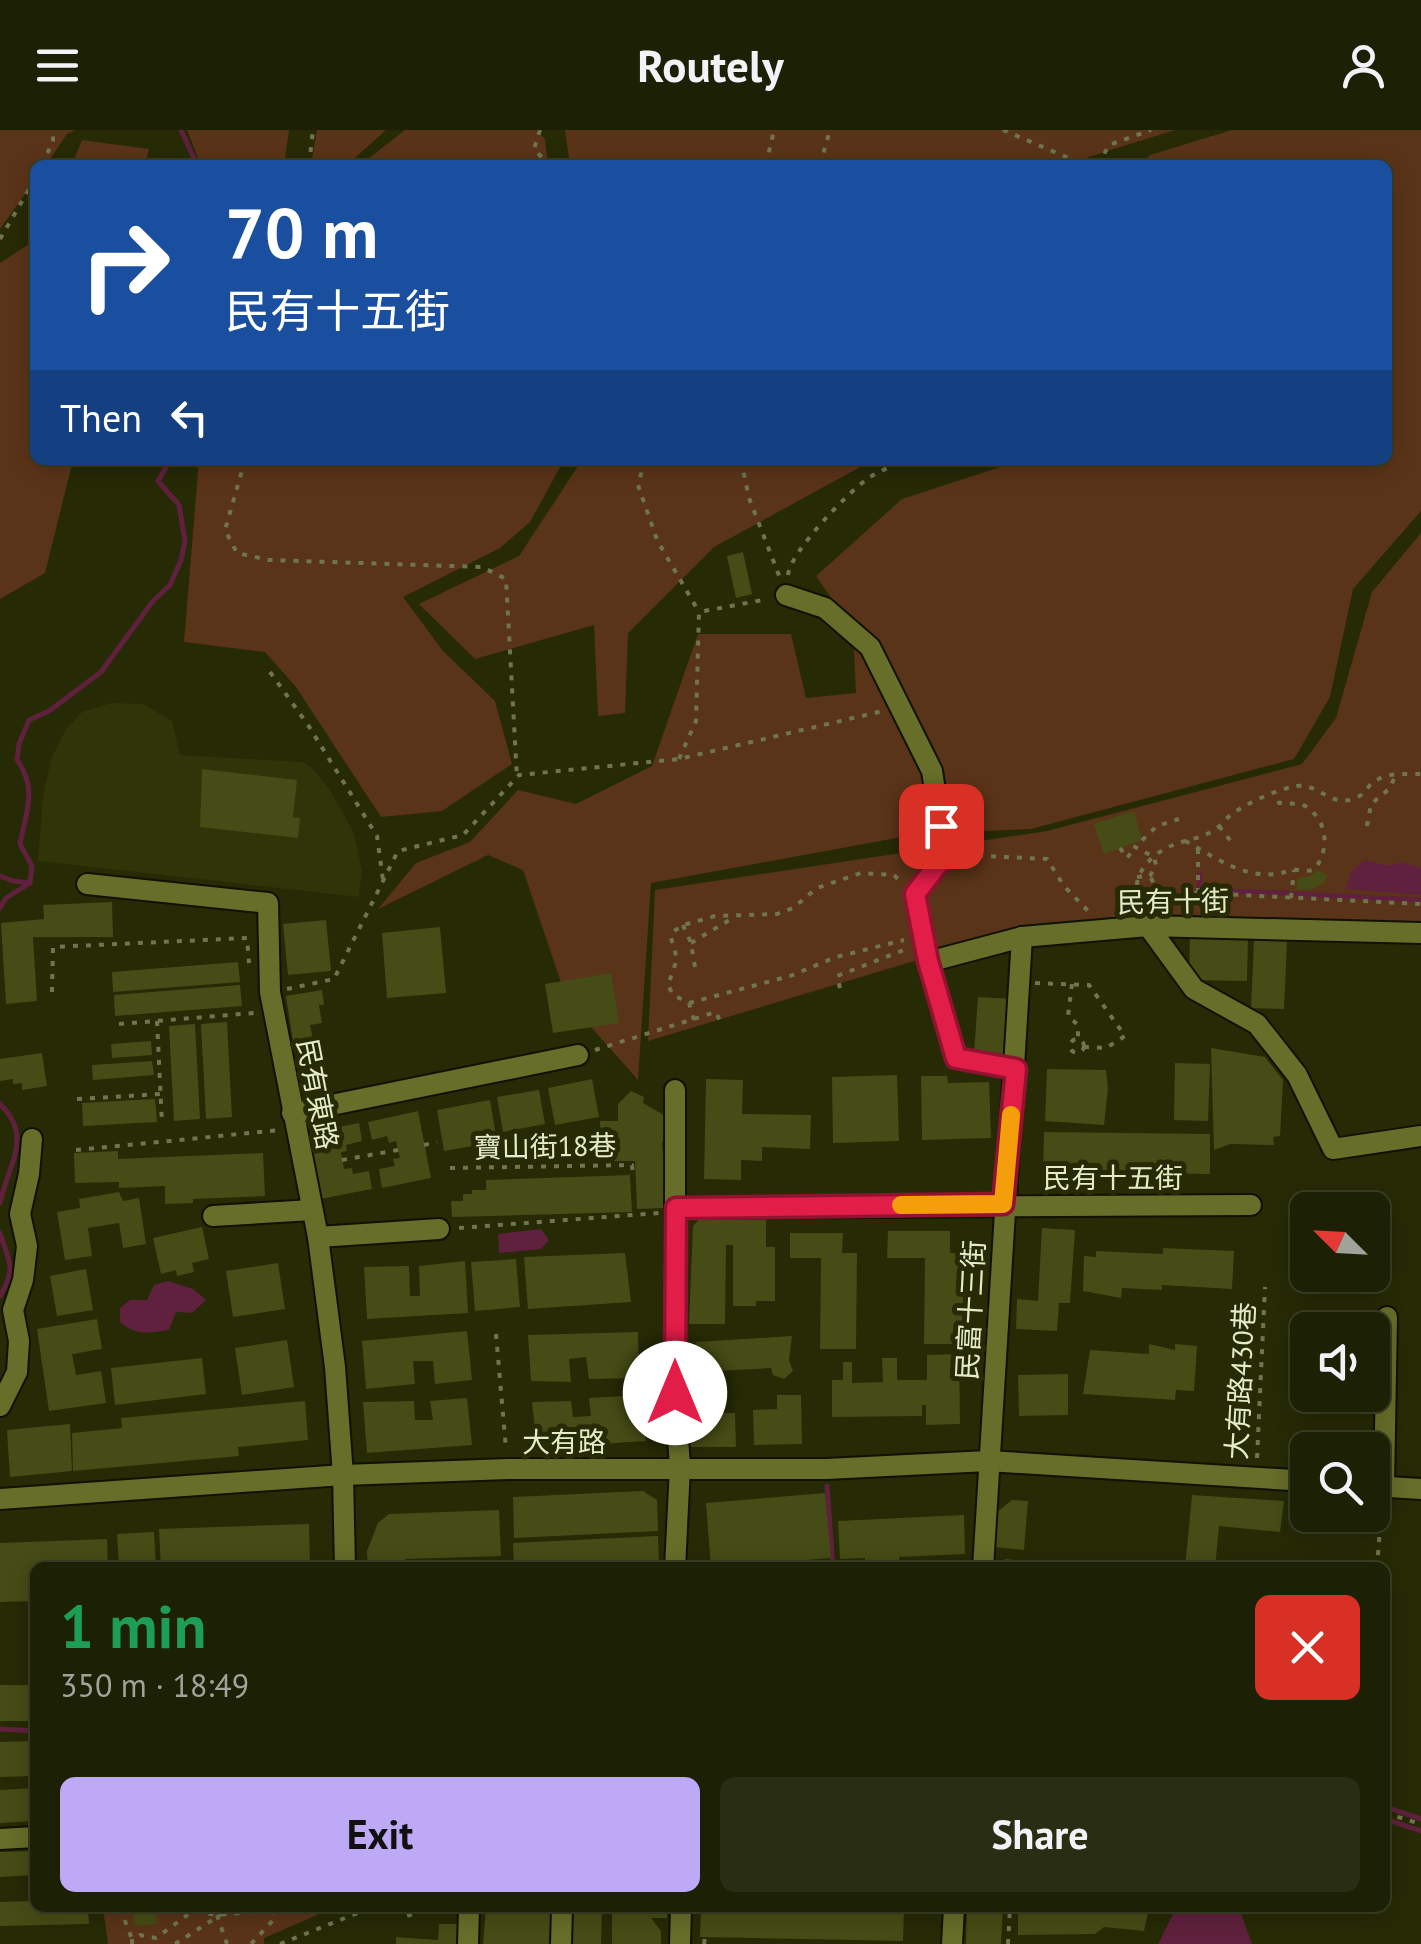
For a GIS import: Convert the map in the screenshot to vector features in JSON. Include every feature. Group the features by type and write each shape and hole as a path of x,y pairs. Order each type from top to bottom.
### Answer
{"street":[{"path":"786,595 825,608 870,647 932,771 946,854 915,894 928,962 956,1058 1016,1069"},
{"name":"民有東路","path":"87,884 268,903 270,992 318,1238 335,1367 345,1562"},
{"path":"1148,926 1194,989 1257,1024 1297,1076 1333,1148 1421,1136"},
{"name":"民有十街","path":"928,962 1022,937 1148,926 1421,933"},
{"name":"民富十三街","path":"983,1562 1022,937"},
{"path":"292,1112 578,1055"},
{"path":"675,1090 675,1393 680,1468 675,1562"},
{"path":"0,1406 17,1372 19,1341 13,1310 27,1246 20,1214 32,1139"},
{"name":"民有十五街","path":"676,1210 1003,1204 1250,1205"},
{"path":"214,1216 312,1210"},
{"path":"318,1238 439,1229"},
{"name":"大有路","path":"0,1499 343,1474 826,1469 988,1462 1290,1481"},
{"path":"1390,1487 1421,1488"},
{"path":"0,1839 30,1837"},
{"path":"468,1944 469,1912"},
{"path":"562,1912 562,1944"},
{"path":"680,1912 680,1944"},
{"path":"952,1944 954,1912"}],"path":[{"path":"44,160 53,141 53,130"},
{"path":"310,160 313,130"},
{"path":"540,130 534,149 544,160"},
{"path":"767,160 774,130"},
{"path":"821,160 830,130"},
{"path":"1002,130 1073,160"},
{"path":"1101,160 1109,145 1150,130"},
{"path":"0,239 30,188"},
{"path":"244,465 225,530 236,553 269,560 482,567 506,579 516,778"},
{"path":"643,465 638,484 657,540 699,612 696,721 679,758"},
{"path":"742,465 749,498 786,595"},
{"path":"786,595 789,563 808,538 870,477 897,465"},
{"path":"699,612 786,595"},
{"path":"270,672 308,724 376,836 383,880"},
{"path":"270,992 334,979 398,851 463,835 516,778 679,758 898,708"},
{"path":"1129,912 1147,911 1135,892 1137,877 1154,857 1208,834 1232,814 1276,792 1308,786 1332,799 1345,801 1364,793 1373,782 1396,774 1421,774"},
{"path":"1367,826 1371,804 1389,789 1396,774"},
{"path":"1185,841 1224,863 1250,872 1316,870 1326,849 1321,823 1302,804 1279,803 1276,792"},
{"path":"1120,848 1127,858 1156,826 1179,820"},
{"path":"1220,826 1233,844"},
{"path":"1135,847 1154,857 1156,865 1150,876"},
{"path":"1198,848 1198,893"},
{"path":"946,854 1046,859 1092,916"},
{"path":"1291,898 1294,870"},
{"path":"904,898 902,881 894,875 861,873 817,888 785,911 699,918 674,930 671,938 677,959 668,985 673,995 689,1002 790,976 836,957 907,938"},
{"path":"1137,877 1150,876"},
{"path":"1150,876 1160,896"},
{"path":"1236,895 1237,887"},
{"path":"1144,902 1160,896 1198,893 1421,904"},
{"path":"691,942 736,916"},
{"path":"684,925 695,967"},
{"path":"840,988 837,976 909,948 909,931"},
{"path":"52,992 53,947 247,938 250,976"},
{"path":"1020,982 1072,984 1089,985 1125,1036 1106,1048 1086,1047 1078,1039 1078,1025 1068,1016 1072,984"},
{"path":"689,1002 694,1020"},
{"path":"578,1055 716,1012 721,1024"},
{"path":"119,1024 252,1013"},
{"path":"158,1021 162,1124"},
{"path":"1078,1039 1071,1043 1072,1052 1079,1054 1086,1047"},
{"path":"77,1099 161,1094"},
{"path":"76,1150 260,1133"},
{"path":"424,1144 436,1142"},
{"path":"342,1160 398,1150"},
{"name":"寶山街18巷","path":"450,1168 632,1165 633,1174"},
{"path":"439,1229 676,1210"},
{"name":"大有路430巷","path":"1255,1478 1265,1287"},
{"path":"496,1334 507,1454"},
{"path":"1377,1532 1377,1562"},
{"path":"1390,1814 1421,1824"},
{"path":"121,1912 132,1942 140,1935 156,1938 192,1912"},
{"path":"202,1912 216,1915 251,1912"},
{"path":"174,1944 222,1912"},
{"path":"251,1944 275,1918 274,1912"},
{"path":"280,1944 360,1912"},
{"path":"1008,1944 1010,1912"},
{"path":"216,1915 226,1944"},
{"path":"704,1936 704,1944"}],"shaded area":[{"path":"0,130 75,130 67,134 49,160 30,160 30,187 0,229"},
{"path":"187,130 289,130 285,160 199,160"},
{"path":"317,130 386,130 353,160 312,160"},
{"path":"405,130 536,130 545,139 547,160 366,160"},
{"path":"565,130 1175,130 1086,160 569,160"},
{"path":"1232,130 1421,130 1421,511 1353,589 1330,697 1294,759 1031,829 918,834 651,883 638,1080 567,1000 523,870 488,855 378,909 416,863 470,842 518,790 576,804 652,766 698,634 791,634 806,698 856,693 853,629 816,576 902,499 1007,465 1392,465 1392,160 1145,160 1150,155"},
{"path":"82,140 149,149 146,160 74,160"},
{"path":"30,243 30,465 72,465 45,573 0,599 0,263"},
{"path":"199,465 561,465 530,522 500,548 403,597 443,651 495,701 512,764 442,811 381,817 296,687 265,652 184,642"},
{"path":"579,465 864,465 714,547 628,633 625,713 598,716 594,625 475,659 419,604 519,556"},
{"path":"1421,533 1421,923 1155,914 1011,932 648,1041 655,890 1047,831 1302,764 1336,718 1372,592"},
{"path":"111,703 144,704 172,721 180,755 303,762 312,768 330,790 354,833 362,870 359,897 38,861 43,796 51,759 66,729 82,712"},
{"path":"1364,860 1386,865 1401,862 1421,868 1421,895 1346,889 1351,872"},
{"path":"541,1229 549,1240 541,1249 499,1253 498,1234"},
{"path":"168,1281 193,1289 206,1300 192,1313 176,1312 169,1330 137,1331 120,1322 120,1308 130,1300 147,1300 154,1285"},
{"path":"104,1912 324,1912 264,1938 264,1944 108,1944"},
{"path":"1174,1912 1240,1912 1252,1944 1158,1944"}],"building":[{"path":"743,552 752,594 736,598 727,556"},
{"path":"202,769 297,780 293,817 300,818 298,838 200,827"},
{"path":"1134,811 1142,840 1104,854 1094,824"},
{"path":"1317,870 1328,875 1324,882 1313,889 1296,890 1298,878 1309,877"},
{"path":"112,902 113,937 33,937 37,1001 6,1004 1,923 44,919 43,905"},
{"path":"326,920 331,971 288,975 283,924"},
{"path":"440,927 446,993 387,998 382,933"},
{"path":"1190,936 1248,937 1247,981 1189,980"},
{"path":"1254,940 1287,941 1284,1009 1251,1008"},
{"path":"238,962 240,982 113,992 112,972"},
{"path":"611,973 619,1023 553,1033 545,984"},
{"path":"240,985 242,1006 115,1016 114,995"},
{"path":"322,990 322,1023 310,1025 315,1050 295,1054 286,996"},
{"path":"978,997 1012,999 1007,1057 974,1054"},
{"path":"227,1022 232,1117 206,1119 201,1024"},
{"path":"195,1024 200,1119 174,1121 169,1026"},
{"path":"151,1041 152,1055 112,1058 111,1044"},
{"path":"1211,1048 1265,1057 1283,1080 1280,1136 1273,1137 1274,1145 1230,1144 1214,1150"},
{"path":"42,1053 47,1086 22,1090 22,1083 13,1084 13,1079 0,1081 0,1059"},
{"path":"152,1061 154,1075 93,1080 92,1065"},
{"path":"1175,1063 1210,1064 1208,1121 1174,1120"},
{"path":"1047,1069 1106,1070 1104,1125 1045,1121"},
{"path":"897,1075 899,1141 833,1143 832,1077"},
{"path":"921,1076 947,1076 948,1083 989,1082 991,1138 922,1140"},
{"path":"592,1079 599,1117 555,1125 548,1088"},
{"path":"706,1079 743,1080 742,1114 811,1115 810,1149 762,1147 762,1161 741,1160 741,1180 704,1179"},
{"path":"539,1090 545,1124 503,1132 497,1097"},
{"path":"631,1091 667,1117 668,1141 662,1142 667,1208 637,1209 635,1161 601,1161 600,1121 618,1121 618,1104"},
{"path":"155,1099 157,1122 83,1126 82,1103"},
{"path":"490,1100 497,1142 444,1151 437,1110"},
{"path":"418,1111 431,1178 382,1188 379,1169 395,1166 393,1159 400,1158 396,1141 389,1143 387,1136 372,1140 368,1122"},
{"path":"359,1123 362,1141 346,1145 347,1151 341,1152 344,1169 352,1168 353,1174 369,1171 372,1189 320,1199 308,1133"},
{"path":"1044,1132 1210,1134 1210,1174 1043,1171"},
{"path":"118,1151 118,1159 263,1153 265,1196 165,1204 165,1186 119,1188 119,1182 75,1183 74,1153"},
{"path":"630,1175 632,1212 452,1217 451,1201 463,1201 463,1194 472,1194 472,1190 486,1190 486,1180"},
{"path":"119,1192 123,1201 139,1198 146,1244 123,1248 119,1223 88,1228 92,1256 65,1260 57,1212 80,1208 79,1199"},
{"path":"766,1212 766,1247 775,1247 775,1301 733,1306 733,1245 726,1245 725,1324 689,1324 693,1226 705,1213"},
{"path":"202,1227 209,1259 192,1263 194,1272 177,1276 176,1270 161,1274 153,1238"},
{"path":"1042,1228 1075,1230 1070,1303 1059,1303 1057,1331 1016,1329 1017,1299 1038,1301"},
{"path":"888,1231 950,1231 950,1253 963,1253 963,1344 924,1344 925,1258 887,1258"},
{"path":"790,1233 843,1233 842,1253 857,1253 856,1349 820,1349 821,1258 790,1258"},
{"path":"1163,1248 1234,1251 1232,1289 1162,1285 1162,1290 1122,1288 1121,1298 1083,1291 1084,1256 1096,1257 1096,1251 1163,1254"},
{"path":"625,1253 631,1302 528,1309 524,1257"},
{"path":"516,1259 520,1307 475,1311 471,1262"},
{"path":"465,1261 468,1313 367,1319 364,1267 409,1266 410,1296 420,1296 419,1266"},
{"path":"278,1263 285,1309 233,1317 226,1271"},
{"path":"86,1269 93,1310 57,1316 50,1276"},
{"path":"97,1319 102,1349 72,1354 76,1375 101,1371 106,1403 49,1411 37,1329"},
{"path":"467,1331 472,1380 435,1384 433,1361 413,1361 415,1384 366,1389 362,1341"},
{"path":"638,1332 639,1378 589,1379 586,1357 569,1359 571,1382 531,1381 528,1335"},
{"path":"792,1336 789,1360 793,1371 784,1379 773,1375 771,1368 716,1371 715,1379 700,1385 693,1377 699,1369 696,1342"},
{"path":"287,1340 294,1387 242,1395 235,1348"},
{"path":"1149,1344 1175,1350 1175,1344 1197,1346 1194,1391 1176,1390 1175,1400 1083,1394 1090,1350 1149,1354"},
{"path":"959,1354 960,1424 926,1425 926,1405 922,1405 922,1416 832,1417 832,1380 843,1380 843,1362 852,1362 852,1383 883,1382 882,1358 897,1358 897,1380 927,1380 927,1355"},
{"path":"202,1358 206,1394 115,1405 111,1368"},
{"path":"1068,1374 1068,1415 1019,1416 1018,1375"},
{"path":"642,1395 646,1441 537,1448 532,1402 571,1401 573,1417 591,1416 589,1398"},
{"path":"777,1395 801,1395 802,1444 754,1445 753,1410 777,1409"},
{"path":"467,1398 472,1445 367,1453 363,1402 414,1401 415,1420 433,1420 430,1401"},
{"path":"687,1398 715,1398 715,1413 735,1413 736,1447 687,1447"},
{"path":"305,1401 308,1440 238,1447 239,1456 73,1471 72,1433 122,1428 121,1418"},
{"path":"70,1424 72,1471 10,1477 7,1430"},
{"path":"643,1491 657,1500 658,1531 514,1538 513,1497"},
{"path":"825,1493 831,1558 711,1562 706,1503"},
{"path":"1192,1495 1284,1501 1280,1532 1219,1526 1216,1562 1186,1562"},
{"path":"1012,1500 1028,1501 1024,1550 994,1547 997,1512"},
{"path":"499,1510 501,1556 368,1562 367,1551 378,1523 389,1514"},
{"path":"964,1515 965,1554 899,1557 899,1562 840,1559 838,1521"},
{"path":"309,1524 310,1562 161,1562 159,1529"},
{"path":"154,1532 156,1562 119,1562 117,1534"},
{"path":"658,1536 659,1562 514,1562 513,1543"},
{"path":"107,1539 108,1562 30,1562 30,1601 0,1602 0,1543"},
{"path":"0,1685 30,1685 30,1721 0,1721"},
{"path":"30,1741 30,1776 0,1777 0,1742"},
{"path":"30,1788 30,1821 0,1823 0,1790"},
{"path":"30,1851 30,1875 0,1877 0,1852"},
{"path":"30,1901 30,1912 88,1912 89,1924 0,1926 0,1902"},
{"path":"133,1912 156,1912 157,1924 134,1926"},
{"path":"486,1912 557,1912 555,1944 483,1944"},
{"path":"572,1912 602,1912 601,1944 572,1944"},
{"path":"612,1912 667,1912 667,1918 651,1918 661,1931 661,1944 612,1944"},
{"path":"701,1912 904,1912 903,1941 700,1937"},
{"path":"967,1912 1003,1912 1001,1944 966,1944"},
{"path":"1018,1912 1148,1912 1144,1931 1104,1927 1095,1934 1018,1935"},
{"path":"439,1924 464,1924 463,1944 396,1944 396,1937 438,1940"}],"waterway":[{"path":"181,130 195,160"},
{"path":"0,908 6,898 30,883 32,866 20,844 29,791 17,760 29,720 49,711 101,672 153,601 170,585 181,560 185,541 179,505 158,481 167,465"},
{"path":"1200,875 1200,890 1288,893"},
{"path":"0,876 30,883"},
{"path":"1295,894 1421,900"},
{"path":"0,1104 10,1116 17,1140 0,1203"},
{"path":"0,1233 10,1271 0,1296"},
{"path":"827,1486 833,1562"},
{"path":"0,1729 30,1731"},
{"path":"1390,1809 1421,1819"},
{"path":"1390,1821 1421,1831"}],"slow traffic":[{"path":"901,1205 1003,1204 1011,1115"}],"route":[{"path":"675,1393 676,1208 1003,1204 1016,1069 956,1058 928,961 915,894 946,854 941,826"}]}
